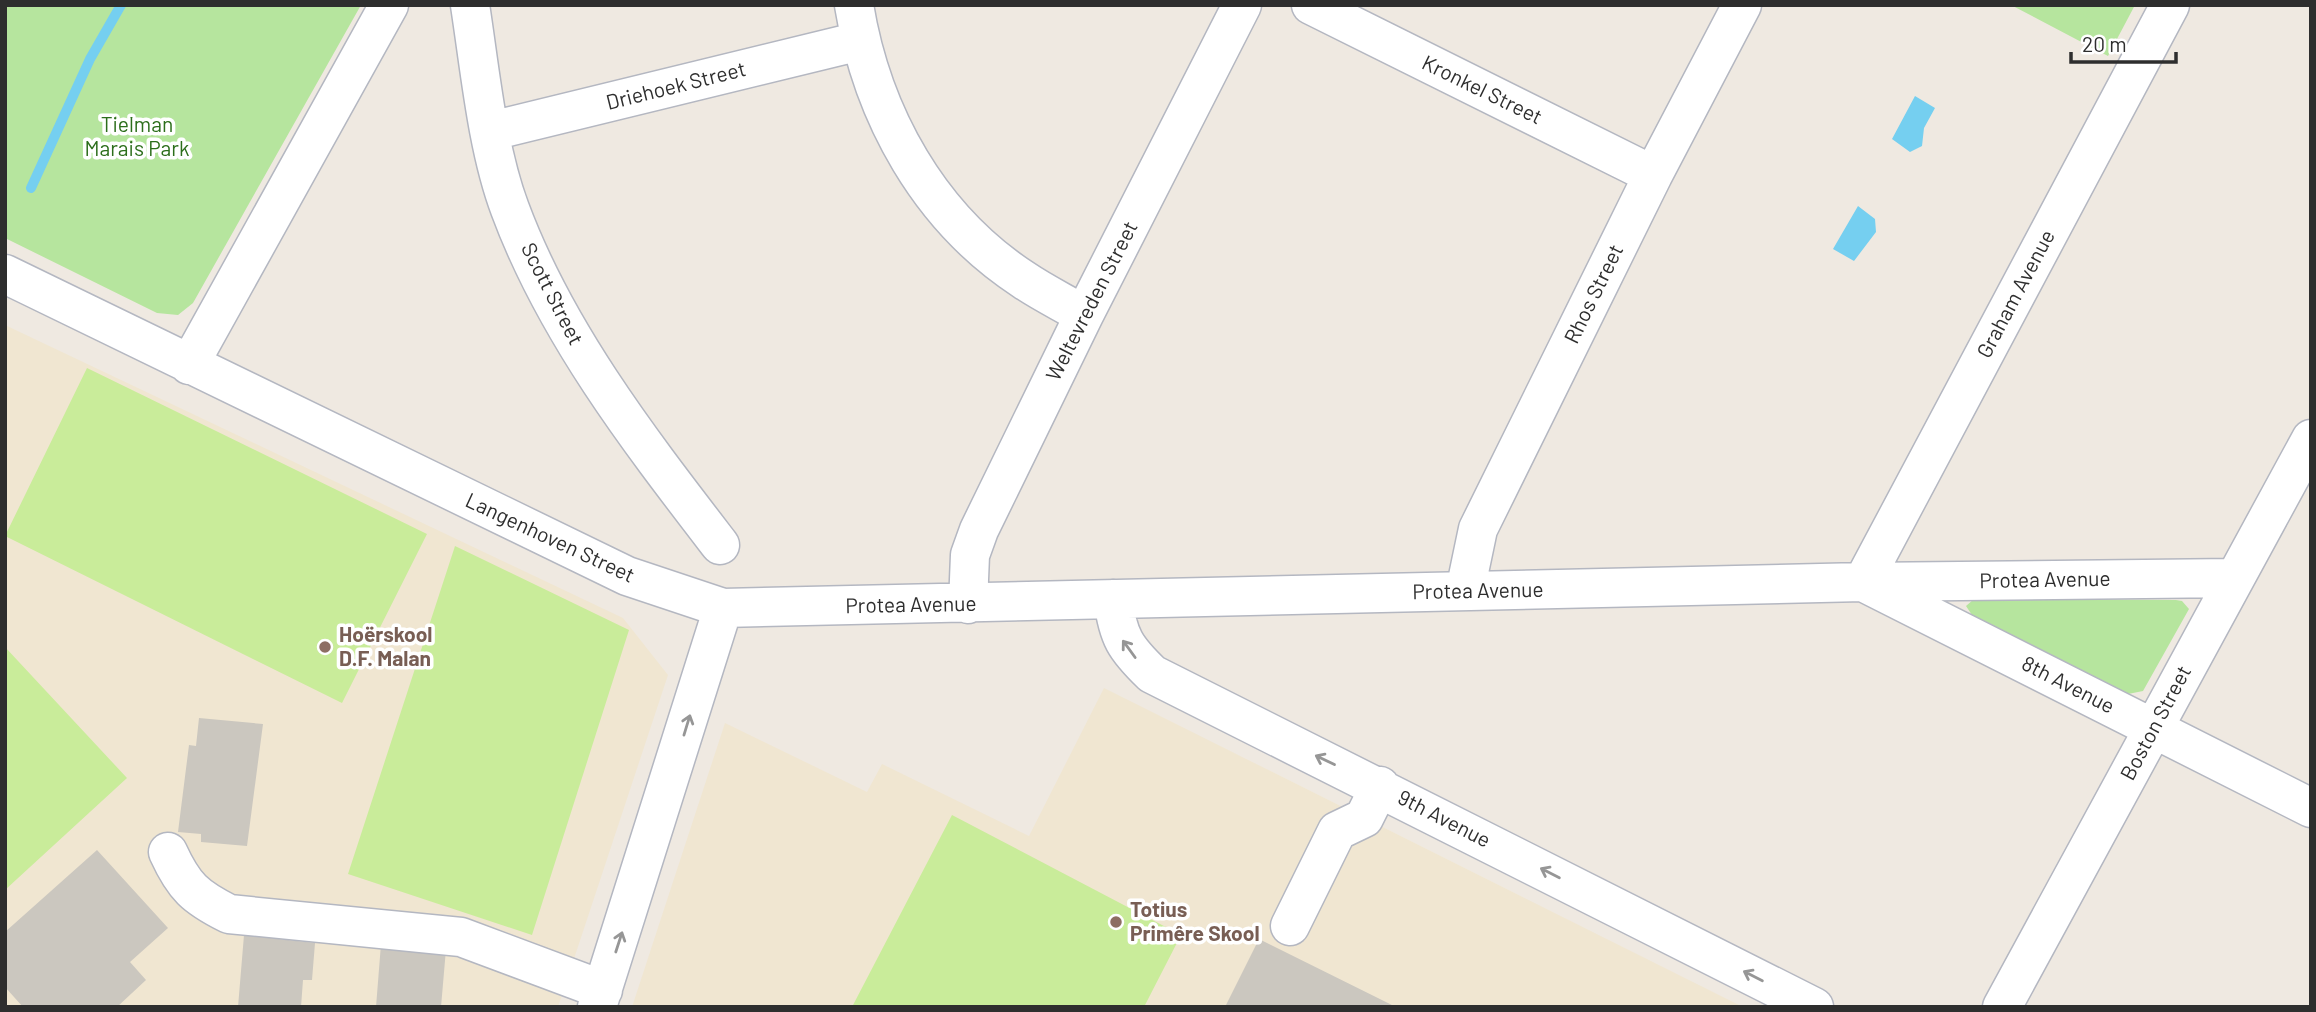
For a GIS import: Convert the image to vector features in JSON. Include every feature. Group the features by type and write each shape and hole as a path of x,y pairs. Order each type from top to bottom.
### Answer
{"street":[{"path":"189,365 389,5"},
{"name":"Scott Street","path":"470,5 491,131 509,207 558,314 640,442 720,545"},
{"name":"Weltevreden Street","path":"968,604 970,555 979,530 1084,315 1242,5"},
{"name":"Kronkel Street","path":"1311,5 1653,174"},
{"name":"Rhos Street","path":"1465,591 1478,529 1653,174 1742,5"},
{"name":"Graham Avenue","path":"1863,582 2170,5"},
{"path":"857,23 888,121 932,193 990,254 1023,280 1084,315"},
{"name":"Driehoek Street","path":"491,131 857,23"},
{"name":"Langenhoven Street","path":"5,274 627,576 723,608"},
{"name":"Boston Street","path":"2002,1007 2311,439"},
{"name":"Protea Avenue","path":"723,608 1863,582 2234,578"},
{"name":"8th Avenue","path":"1863,582 2311,808"},
{"name":"9th Avenue","path":"1113,599 1117,631 1130,653 1152,674 1380,786 1814,1007"},
{"path":"168,852 180,879 200,899 229,914 461,937 600,999 723,608"},
{"path":"1290,926 1337,831 1364,818 1380,786"}],"shaded area":[{"name":"Hoërskool D.F. Malan","path":"5,325 623,618 668,675 558,1007 5,1007"},
{"name":"Totius Primêre Skool","path":"1104,688 1743,1007 632,1007 725,723 867,792 882,764 1029,836"}],"green space":[{"name":"Tielman Marais Park","path":"5,5 361,5 193,303 178,315 157,313 5,238"},
{"path":"2011,5 2135,5 2108,56"},
{"path":"87,368 427,534 342,703 5,536"},
{"path":"455,546 629,630 532,935 348,874"},
{"path":"1974,599 2176,600 2182,601 2189,609 2143,691 2128,694 1972,615 1966,606"},
{"path":"5,647 127,778 5,890"},
{"path":"952,815 1181,935 1144,1007 852,1007"}],"water":[{"path":"1915,96 1935,108 1924,128 1922,146 1910,152 1892,139"},
{"path":"1858,206 1875,219 1876,232 1854,261 1833,249"}],"building":[{"path":"199,718 263,724 247,846 201,842 201,834 178,832 189,745 196,746"},
{"path":"97,850 168,928 130,962 146,980 117,1007 23,1007 5,987 5,932"},
{"path":"244,935 315,943 312,980 303,980 301,1007 238,1007"},
{"path":"1259,939 1396,1007 1225,1007"},
{"path":"381,944 446,949 441,1007 376,1007"}],"waterway":[{"path":"31,188 90,59 121,5"}],"place":[{"name":"Hoërskool D.F. Malan","path":"325,647"},
{"name":"Totius Primêre Skool","path":"1116,922"}]}
